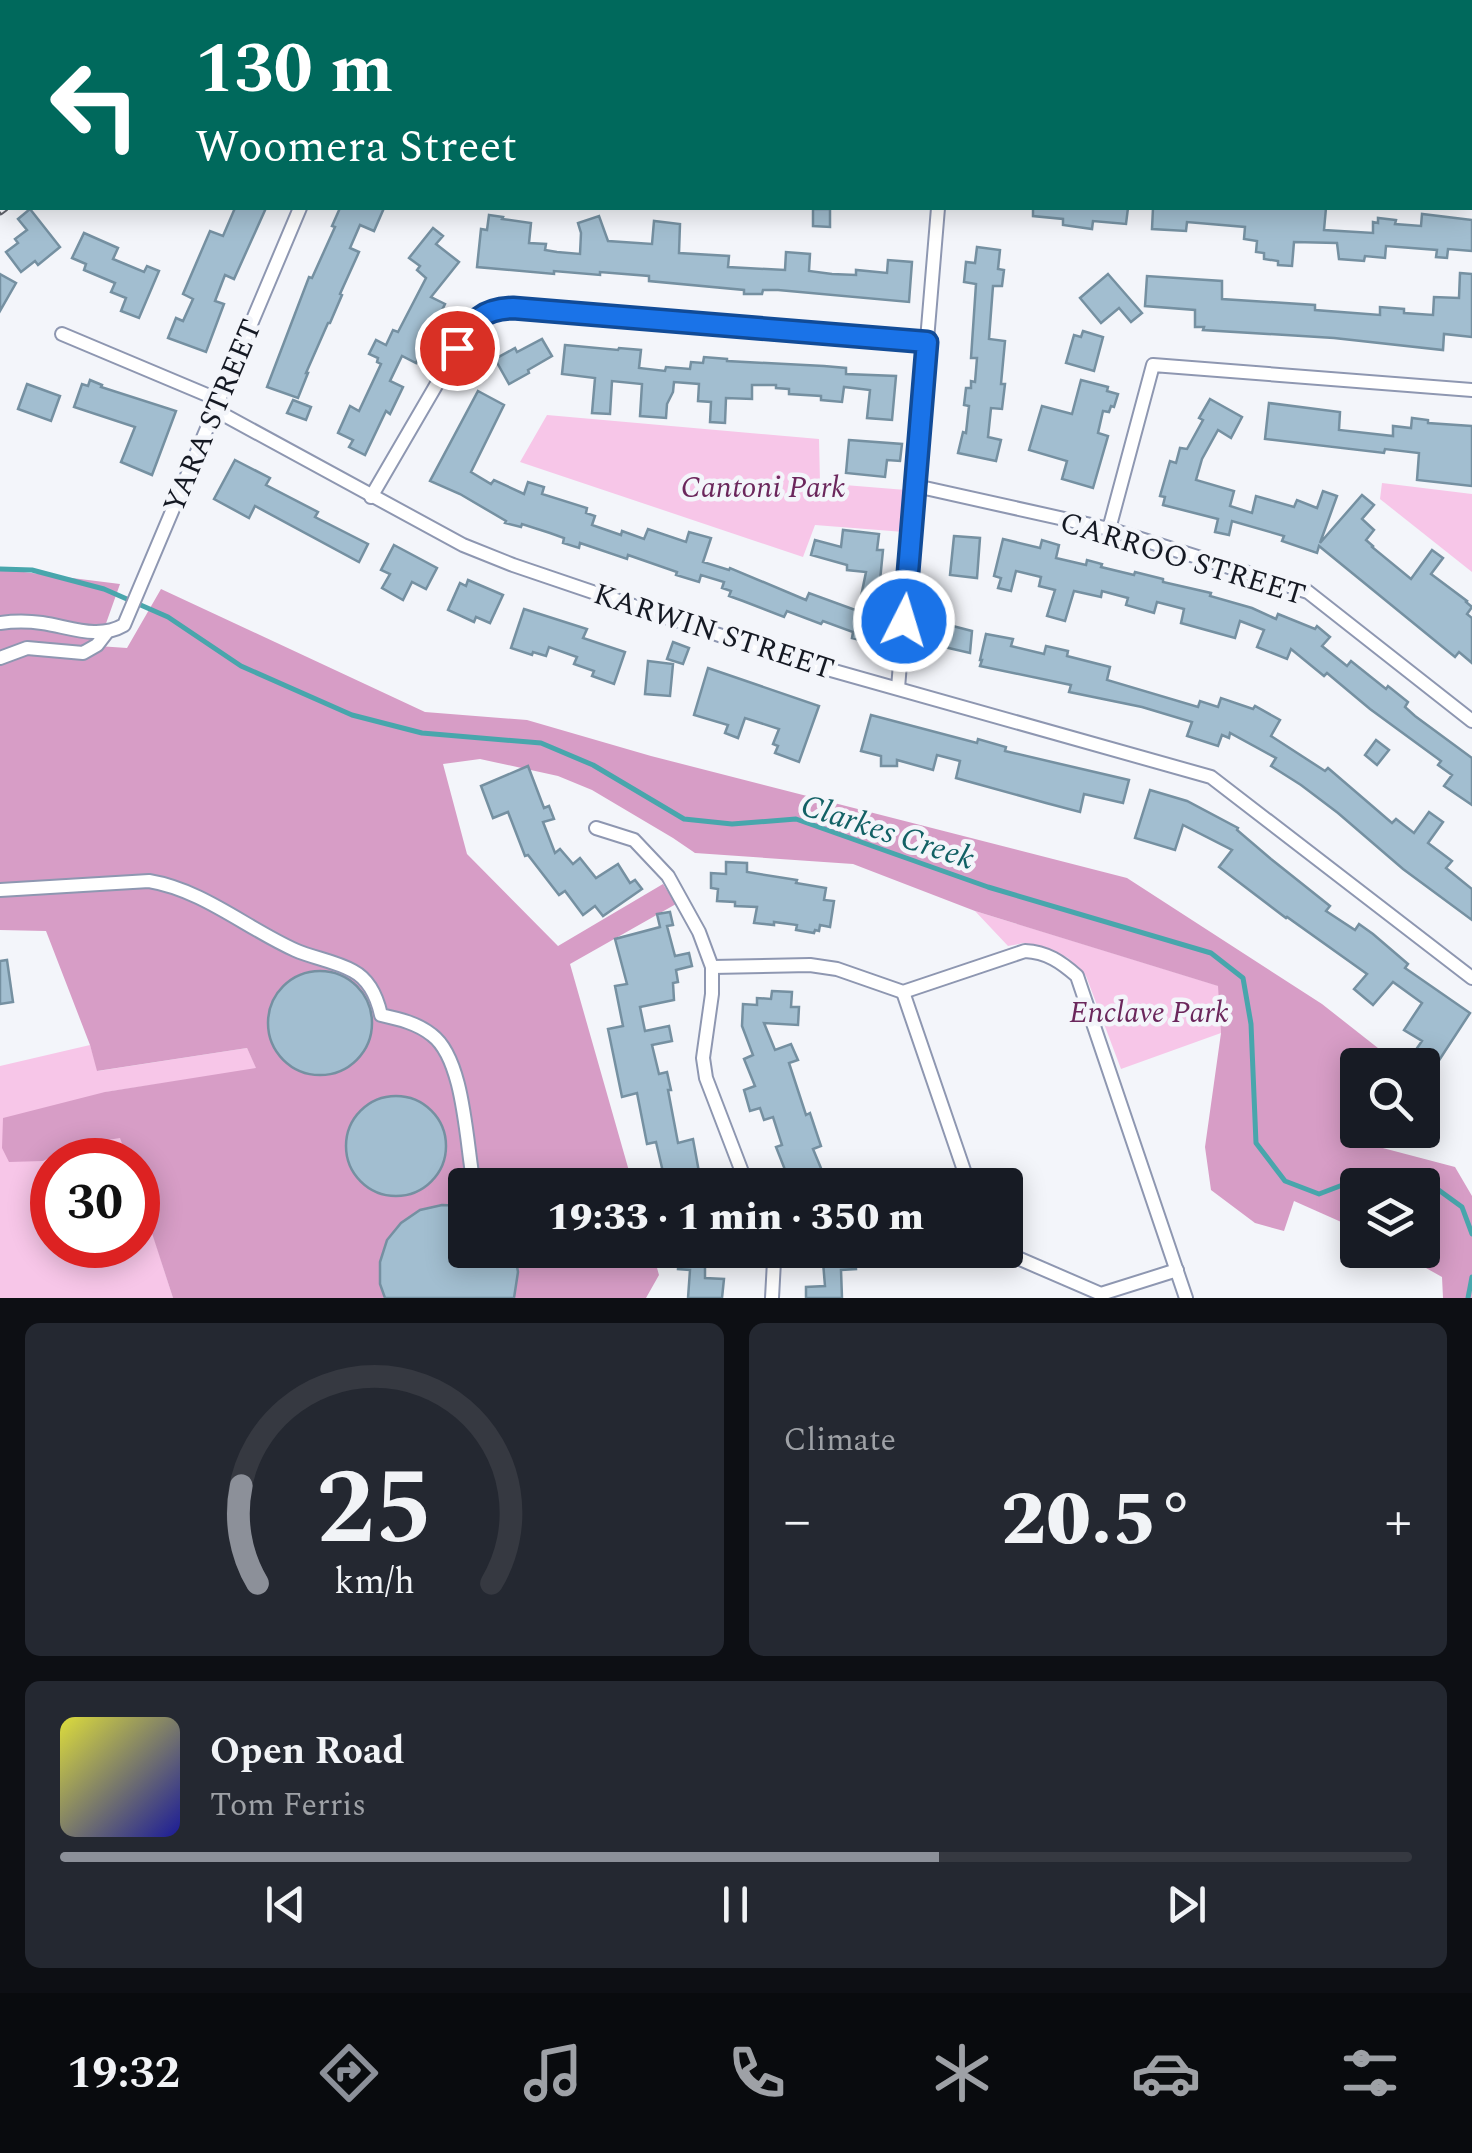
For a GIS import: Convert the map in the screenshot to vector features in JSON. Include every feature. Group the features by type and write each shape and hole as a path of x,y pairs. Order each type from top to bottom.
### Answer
{"street":[{"name":"YARA STREET","path":"108,632 126,622 299,210"},
{"path":"898,688 938,210"},
{"path":"372,496 470,328 482,314 495,308 927,342"},
{"name":"KARWIN STREET","path":"62,334 217,405 372,496 463,544 513,565 781,656 1211,776 1472,978"},
{"path":"1109,530 1153,365 1472,390"},
{"name":"CARROO STREET","path":"916,486 1109,530 1308,592 1472,721"},
{"path":"0,622 24,621 108,632"},
{"path":"0,658 28,648 84,653 98,646 108,632"},
{"path":"596,828 634,840 668,876 700,932 712,966 703,1058 706,1078 740,1168"},
{"path":"0,890 149,881 168,884 296,951 356,972 376,993 382,1014 418,1026 441,1044 455,1072 472,1168"},
{"path":"712,966 810,965 837,969 903,992 1025,951 1040,952 1060,961 1077,976 1186,1298"},
{"path":"903,992 963,1168"},
{"path":"1023,1260 1101,1294 1176,1270"},
{"path":"772,1298 774,1268"}],"green space":[{"name":"Cantoni Park","path":"547,415 819,439 820,483 906,490 904,532 815,525 803,557 520,462"},
{"path":"1382,483 1472,494 1472,572 1380,499"},
{"name":"Enclave Park","path":"975,911 1219,986 1221,1033 1121,1069 1086,976 1068,958 1045,947 1024,943 1008,946"},
{"path":"90,1045 98,1071 247,1048 257,1069 106,1092 121,1138 30,1138 30,1268 160,1268 160,1257 173,1298 0,1298 0,1066"}],"shaded area":[{"path":"0,569 120,584 98,646 127,648 161,589 425,712 527,720 651,756 1127,878 1322,1004 1378,1048 1340,1048 1340,1148 1383,1148 1455,1167 1472,1196 1472,1298 1443,1298 1442,1277 1426,1268 1440,1268 1440,1168 1340,1168 1340,1221 1294,1201 1284,1231 1255,1223 1211,1190 1205,1147 1221,1033 1218,986 975,911 853,864 695,853 592,790 558,776 480,759 443,764 467,854 558,946 663,884 676,904 570,964 628,1168 448,1168 448,1268 657,1268 659,1275 646,1298 173,1298 160,1258 160,1138 30,1138 30,1161 9,1162 2,1148 3,1118 105,1092 256,1068 247,1048 97,1071 46,931 0,930"}],"building":[{"path":"31,210 60,247 38,265 35,261 21,272 6,252 27,230 18,219"},
{"path":"234,210 265,210 234,279 225,275 215,301 224,304 206,352 168,338 176,318 183,321 193,299 183,294 210,231 223,236"},
{"path":"339,210 383,210 374,231 360,225 350,248 359,252 298,398 267,387 309,277 312,278 335,227 332,226"},
{"path":"813,210 830,210 830,227 813,226"},
{"path":"1033,210 1128,210 1126,224 1093,221 1092,229 1063,225 1063,219 1033,216"},
{"path":"1153,210 1326,210 1324,230 1373,233 1373,222 1378,223 1378,218 1421,226 1422,214 1472,220 1472,251 1448,249 1447,258 1436,257 1437,250 1386,246 1385,258 1365,256 1364,261 1339,259 1337,243 1294,242 1292,266 1264,259 1264,253 1256,252 1257,241 1244,239 1245,227 1187,222 1186,231 1152,229"},
{"path":"489,215 531,223 529,243 546,244 545,250 557,252 580,254 578,223 599,216 608,241 652,244 654,221 680,224 679,253 729,256 728,267 785,270 786,252 810,254 809,271 832,274 856,275 856,270 887,273 888,260 912,262 909,302 778,290 744,294 744,290 649,281 649,276 477,267 481,229 487,230"},
{"path":"433,228 443,236 436,244 459,262 431,297 445,304 416,363 402,356 390,381 403,387 390,414 386,411 365,455 349,447 353,440 338,433 350,406 359,411 381,364 369,354 376,340 386,345 393,330 398,332 426,278 417,270 420,266 409,258"},
{"path":"84,233 118,248 113,259 144,272 147,266 159,271 139,318 121,311 126,298 111,292 115,283 84,270 86,264 72,258"},
{"path":"977,247 1000,250 998,269 1004,270 1002,286 993,286 989,339 1005,341 1002,409 991,408 988,437 1001,440 996,461 958,453 963,432 966,433 966,388 971,388 971,381 975,382 977,358 971,358 976,284 964,282 966,262 975,263"},
{"path":"1460,273 1472,274 1472,337 1444,334 1443,350 1203,330 1204,327 1195,327 1195,310 1145,306 1147,276 1222,281 1222,299 1315,305 1315,310 1380,315 1380,307 1433,315 1434,297 1459,298"},
{"path":"0,274 16,283 0,311"},
{"path":"1108,274 1142,313 1131,322 1119,308 1101,323 1080,298"},
{"path":"1083,331 1103,337 1094,371 1066,363 1074,335 1081,337"},
{"path":"542,339 552,356 509,384 495,359"},
{"path":"565,345 641,350 639,368 665,371 666,367 690,369 691,362 703,363 704,357 846,368 846,374 896,376 892,420 867,418 870,390 844,387 842,402 789,394 789,389 776,385 752,385 752,399 726,398 725,423 710,422 711,402 698,401 699,384 674,382 666,418 640,416 642,384 612,381 610,414 592,413 595,378 562,374"},
{"path":"90,380 176,411 152,475 121,462 135,427 74,407 82,384 88,386"},
{"path":"1081,380 1108,387 1107,391 1118,394 1114,407 1103,411 1098,433 1108,436 1093,488 1062,479 1067,461 1029,450 1042,406 1072,414"},
{"path":"27,384 60,396 51,421 18,409"},
{"path":"478,391 504,405 471,472 491,484 494,480 524,494 528,482 544,487 542,494 587,508 586,513 595,516 592,525 644,539 648,529 686,542 689,532 711,538 703,562 730,568 806,600 809,593 858,611 866,572 847,570 847,565 811,555 815,540 841,547 843,530 879,534 877,550 883,550 880,581 886,583 883,598 891,600 887,616 878,614 872,643 852,638 853,632 823,621 821,624 787,611 784,617 729,596 731,591 722,588 724,582 701,575 699,582 628,555 627,559 580,543 579,548 550,533 505,523 460,494 430,481"},
{"path":"1210,399 1242,417 1231,438 1218,430 1196,480 1234,491 1230,506 1252,513 1256,496 1294,507 1297,500 1317,508 1323,491 1337,496 1320,543 1362,495 1374,505 1362,519 1374,530 1366,540 1411,579 1432,550 1443,558 1431,574 1472,607 1467,614 1472,618 1472,663 1459,652 1455,657 1319,546 1317,553 1282,541 1284,536 1232,521 1229,535 1215,532 1218,519 1163,505 1165,497 1160,496 1170,461 1176,463 1180,448 1187,449"},
{"path":"293,400 311,407 306,420 287,413"},
{"path":"1269,403 1340,412 1339,430 1393,436 1393,426 1411,428 1412,418 1472,426 1472,486 1417,480 1419,453 1385,449 1384,453 1265,439"},
{"path":"849,440 902,444 900,461 887,460 885,477 846,473"},
{"path":"235,460 270,478 266,485 318,512 315,517 368,544 359,562 255,506 249,518 214,499"},
{"path":"954,536 980,538 977,578 950,575"},
{"path":"1003,539 1040,548 1042,540 1059,545 1056,558 1086,565 1087,560 1102,564 1101,567 1163,579 1276,619 1278,614 1315,629 1317,626 1330,637 1322,646 1347,666 1351,661 1386,689 1388,686 1408,702 1405,707 1415,716 1472,758 1472,805 1444,786 1452,775 1438,765 1441,761 1327,673 1324,676 1291,649 1287,659 1257,647 1264,630 1240,621 1235,638 1181,623 1184,609 1157,602 1154,613 1126,605 1128,598 1102,591 1101,597 1074,591 1065,621 1047,616 1055,590 1039,586 1041,577 1016,571 1011,591 998,588 1001,578 994,576"},
{"path":"394,545 437,568 426,589 412,582 403,600 382,588 390,574 381,570"},
{"path":"468,580 503,595 490,623 476,617 474,622 448,610 460,583 466,586"},
{"path":"524,609 587,629 583,638 625,652 614,684 574,664 577,657 549,647 546,656 511,648"},
{"path":"945,624 972,631 970,653 940,646"},
{"path":"986,634 1013,639 1011,646 1044,654 1046,646 1068,651 1067,656 1110,667 1107,680 1198,707 1200,701 1218,707 1221,698 1253,709 1255,706 1280,720 1271,736 1325,771 1328,768 1392,823 1396,819 1414,833 1429,812 1443,822 1428,843 1452,861 1446,868 1472,889 1472,920 1403,869 1338,813 1271,766 1276,758 1230,733 1229,738 1222,735 1218,746 1187,736 1192,722 1069,692 1071,685 980,666"},
{"path":"673,642 689,648 683,664 667,659"},
{"path":"648,661 673,664 670,696 645,694"},
{"path":"708,668 819,706 799,762 775,753 778,746 773,744 779,729 745,718 738,738 725,733 728,725 694,715"},
{"path":"871,715 1129,780 1123,803 1084,794 1080,812 956,778 960,761 937,755 933,770 897,760 897,766 881,766 881,756 861,751"},
{"path":"1376,740 1389,750 1377,765 1365,755"},
{"path":"528,766 544,808 549,806 554,819 543,822 555,853 560,849 573,864 580,858 596,878 618,864 630,883 635,880 642,889 603,916 595,906 583,915 565,891 559,895 525,856 508,812 493,818 481,786"},
{"path":"1150,790 1187,801 1238,828 1330,906 1326,911 1355,930 1359,924 1408,964 1405,968 1470,1013 1440,1059 1440,1048 1417,1048 1422,1041 1404,1030 1422,1003 1393,982 1373,1005 1354,989 1367,974 1219,867 1232,850 1183,825 1175,850 1135,838"},
{"path":"726,862 747,863 747,872 826,888 824,900 834,901 830,927 820,925 814,933 796,930 797,925 754,923 757,907 717,901 718,889 711,888 711,873 726,874"},
{"path":"670,912 673,925 667,926 675,956 689,953 692,966 676,970 674,1000 640,1007 645,1031 669,1026 672,1041 652,1045 659,1074 667,1072 678,1143 693,1139 698,1168 662,1168 656,1142 647,1144 637,1093 622,1097 608,1029 623,1026 615,986 627,984 615,939 660,927 657,914"},
{"path":"7,960 13,1002 0,1004 0,961"},
{"path":"320,971 340,975 357,986 368,1003 372,1023 368,1043 357,1060 340,1071 320,1075 300,1071 283,1060 272,1043 268,1023 272,1003 283,986 300,975"},
{"path":"772,991 792,992 791,1007 799,1007 798,1025 764,1023 775,1050 791,1044 798,1060 789,1063 821,1146 813,1149 821,1168 784,1168 776,1147 782,1145 773,1117 764,1120 760,1108 750,1111 744,1090 755,1086 744,1059 753,1055 742,1026 743,1004 757,1005 757,998 771,999"},
{"path":"396,1096 415,1100 432,1110 442,1127 446,1146 442,1165 432,1182 415,1192 396,1196 377,1192 360,1182 350,1165 346,1146 350,1127 360,1110 377,1100"},
{"path":"448,1205 448,1268 517,1268 514,1298 385,1298 380,1284 380,1262 387,1240 401,1223 420,1210"},
{"path":"705,1268 705,1278 724,1279 722,1298 688,1298 690,1270 678,1269"},
{"path":"824,1268 856,1268 841,1270 842,1298 806,1298 806,1287 825,1286"}],"waterway":[{"name":"Clarkes Creek","path":"0,569 32,570 104,589 168,617 241,666 352,715 422,733 541,743 593,765 684,819 732,824 796,819 988,887 1211,953 1243,978 1251,1024 1256,1143 1285,1181 1319,1194 1374,1173 1418,1175 1462,1207 1472,1234"},
{"name":"Clarkes Creek","path":"1468,1298 1472,1277"}],"route":[{"path":"457,348 482,314 495,308 927,342 904,621"}]}
